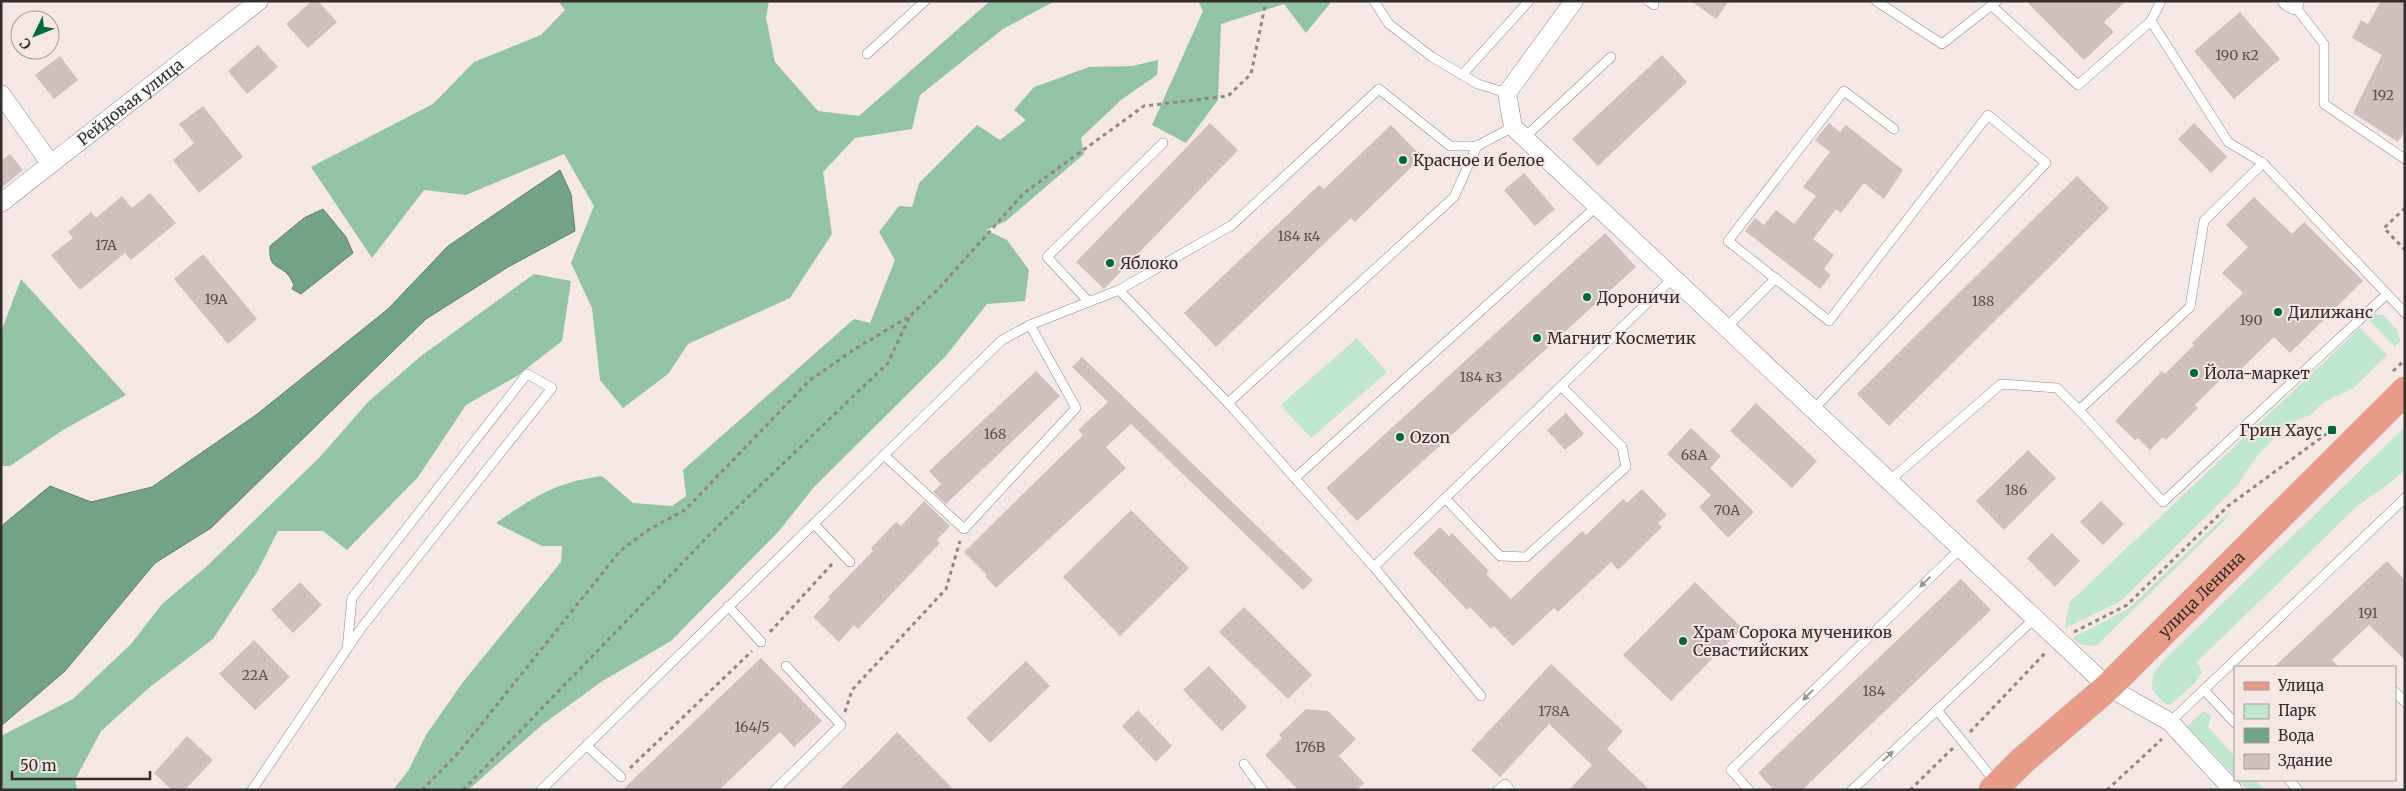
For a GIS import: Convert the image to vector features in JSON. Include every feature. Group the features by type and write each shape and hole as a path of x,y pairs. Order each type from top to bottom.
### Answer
{"main road":[{"name":"улица Ленина","path":"1995,787 2022,761 2108,687 2398,382"}],"street":[{"name":"Рейдовая улица","path":"1,203 259,1"},
{"path":"1574,1 1507,93 1519,132 2108,687 2173,725 2233,790"},
{"path":"1,94 50,163"}],"lane":[{"path":"868,54 925,1"},
{"path":"1374,1 1389,24 1432,57 1478,84 1507,93"},
{"path":"1462,75 1529,1"},
{"path":"1876,1 1942,44 1994,4 2078,85 2151,21 2161,1"},
{"path":"2291,3 2324,44 2324,104 2405,159"},
{"path":"2151,21 2228,142 2263,163 2405,312"},
{"path":"541,790 1002,340 1030,325 1119,290 1232,225 1378,89 1450,146 1476,146 1519,132 1610,57"},
{"path":"1813,410 2046,163 1988,115 1829,321 1728,241 1844,91 1894,129"},
{"path":"1089,302 1047,257 1163,144"},
{"path":"1228,403 1454,197 1476,146"},
{"path":"2079,410 2190,307 2204,221 2263,163"},
{"path":"1295,478 1597,206"},
{"path":"1374,567 1673,278"},
{"path":"1726,328 1776,278"},
{"path":"1119,290 1228,403 1295,478 1374,567 1481,696"},
{"path":"1889,481 2001,384 2057,388 2163,502 2387,294"},
{"path":"884,455 964,529 1076,408 1030,325"},
{"path":"252,790 362,627 552,388 527,374 352,598 347,649"},
{"path":"1445,498 1500,556 1526,557 1626,467 1622,447 1561,386"},
{"path":"2173,725 2204,690 2405,498"},
{"path":"814,524 850,562"},
{"path":"1749,790 1730,770 1960,549"},
{"path":"728,606 761,642"},
{"path":"1852,790 2035,618"},
{"path":"776,790 841,725 786,666"},
{"path":"2204,690 2234,722"},
{"path":"2396,693 2405,702"},
{"path":"1937,710 1962,740 1995,787"},
{"path":"587,746 621,777"},
{"path":"1244,764 1263,790"},
{"path":"1498,790 1505,784 1510,790"}],"path":[{"path":"422,790 460,751 575,610 620,551 648,530 685,510 810,380 858,347 910,316 940,287 1024,193 1144,106 1228,96 1251,74 1257,54 1266,1"},
{"path":"2405,208 2384,228 2405,250"},
{"path":"463,790 720,524 888,363 910,316"},
{"path":"2398,382 2405,360"},
{"path":"1910,790 1962,740 2058,640 2127,605 2228,506 2332,430"},
{"path":"841,725 852,690 946,588 964,529"},
{"path":"621,777 761,642 842,554"},
{"path":"2107,790 2173,725"}],"green space":[{"path":"2374,314 2383,315 2398,331 2400,341 2395,347 2368,319"},
{"path":"2360,328 2387,355 2353,388 2324,402 2310,415 2288,424 2256,457 2236,487 2121,601 2065,628 2069,603"},
{"path":"1357,338 1387,372 1311,438 1281,405"},
{"path":"2405,427 2405,470 2385,487 2358,505 2197,662 2202,672 2195,683 2170,705 2162,702 2152,689 2153,674 2164,660"},
{"path":"2231,510 2223,522 2097,645 2083,645 2072,638 2128,609"},
{"path":"2204,711 2211,716 2208,727 2234,756 2234,775 2187,726"},
{"path":"2239,781 2257,781 2265,790 2248,790"}],"shaded area":[{"path":"558,1 769,1 766,18 775,62 818,111 859,116 990,1 1055,1 1003,29 920,95 912,129 855,138 823,172 832,234 790,298 688,344 668,374 623,408 600,380 592,308 571,263 594,206 564,154 466,195 424,190 372,258 311,167 433,104 474,62 541,35 565,10"},
{"path":"1198,1 1332,1 1306,33 1284,4 1221,24 1218,100 1186,143 1152,125 1203,11"},
{"path":"1158,60 1157,75 1121,100 1081,138 1084,154 1006,221 986,230 1007,240 1029,270 1025,301 987,304 945,357 814,487 779,531 671,641 601,682 542,725 468,790 393,790 408,771 426,735 463,682 561,562 562,546 542,546 496,523 546,492 571,482 602,476 633,503 672,506 686,496 683,470 854,319 870,323 895,260 879,232 899,206 912,207 919,183 977,125 1000,140 1026,120 1014,110 1034,87 1089,67 1132,66"},
{"path":"534,274 571,281 562,341 517,376 466,405 418,477 347,550 323,531 278,531 257,572 213,639 150,687 101,731 75,780 77,790 1,790 1,736 73,699 131,644 162,604 206,567 320,457 368,402 421,356"},
{"path":"21,279 126,395 63,430 10,466 1,466 1,332"}],"water":[{"path":"560,170 571,194 575,231 508,267 426,319 211,528 155,563 65,671 1,726 1,528 5,523 50,486 91,502 152,487 256,415 388,309 448,246"},
{"path":"323,209 346,237 353,253 301,294 292,289 294,285 290,277 272,261 270,246 304,218"}],"building":[{"path":"312,1 318,1 337,22 308,48 286,24"},
{"path":"1691,1 1729,1 1716,19"},
{"path":"2026,1 2126,1 2104,22 2114,32 2084,60"},
{"path":"2381,1 2405,1 2405,131 2398,142 2353,113 2382,55 2352,38 2361,20 2368,24"},
{"path":"2240,12 2280,59 2234,99 2194,51"},
{"path":"258,45 278,67 247,94 228,71"},
{"path":"1662,55 1687,82 1598,166 1572,139"},
{"path":"60,56 78,80 54,99 35,75 55,60 60,60"},
{"path":"203,106 243,157 199,193 173,160 194,143 179,124"},
{"path":"1210,123 1238,150 1104,289 1076,262"},
{"path":"1829,123 1840,132 1846,125 1903,170 1884,199 1864,183 1841,213 1836,209 1813,239 1834,255 1824,269 1831,275 1820,289 1745,231 1755,218 1764,225 1776,210 1794,224 1816,196 1803,187 1830,152 1815,140"},
{"path":"2194,123 2227,157 2211,173 2178,139"},
{"path":"1391,125 1422,157 1355,222 1351,218 1216,347 1184,313 1319,185 1324,189"},
{"path":"10,154 23,170 1,188 1,161"},
{"path":"1524,173 1555,209 1535,226 1504,190"},
{"path":"2077,176 2109,208 1889,426 1857,394"},
{"path":"150,193 176,223 131,260 125,253 80,290 51,255 73,238 68,232 91,212 96,218 122,196 132,208"},
{"path":"2254,197 2292,234 2304,222 2363,281 2290,353 2274,337 2228,382 2223,377 2195,405 2198,408 2166,440 2163,437 2150,450 2138,438 2135,440 2115,421 2162,371 2165,374 2194,345 2192,343 2243,293 2222,273 2248,247 2226,225"},
{"path":"1605,233 1636,267 1357,521 1326,488"},
{"path":"203,254 257,319 228,344 174,279"},
{"path":"1082,357 1313,580 1303,590 1131,424 1106,447 1126,468 996,588 985,576 987,575 964,552 1083,435 1078,430 1108,402 1072,367"},
{"path":"1036,371 1060,396 946,504 933,492 941,484 929,471"},
{"path":"1756,403 1817,461 1792,488 1730,431"},
{"path":"1566,413 1584,434 1565,450 1547,430"},
{"path":"1691,428 1721,456 1710,468 1754,512 1728,538 1699,507 1711,495 1667,454"},
{"path":"2028,450 2056,478 2004,530 1976,501"},
{"path":"1642,489 1667,515 1658,523 1662,527 1618,570 1611,562 1558,612 1554,608 1513,646 1494,626 1491,629 1470,607 1467,610 1413,553 1440,527 1449,536 1452,533 1489,571 1486,574 1511,599 1582,531 1586,535 1623,499 1627,503"},
{"path":"924,501 950,526 937,540 940,543 858,629 854,625 839,642 813,617 830,599 828,597 873,551 871,548 896,522 901,526"},
{"path":"2101,501 2124,524 2103,545 2080,522"},
{"path":"1131,510 1189,568 1120,636 1063,577"},
{"path":"2052,533 2080,561 2055,587 2027,558"},
{"path":"2387,561 2405,580 2405,660 2369,625 2332,660 2338,666 2275,666"},
{"path":"1961,579 1991,610 1802,790 1774,790 1758,773"},
{"path":"300,582 322,605 293,633 271,610"},
{"name":"Храм Сорока мучеников Севастийских","path":"1695,582 1742,628 1671,701 1623,655"},
{"path":"1244,607 1312,675 1288,699 1219,632"},
{"path":"254,640 290,677 255,710 219,674"},
{"path":"761,658 822,721 794,747 780,732 719,790 622,790"},
{"path":"1026,661 1050,686 990,743 966,718"},
{"path":"1551,664 1623,731 1607,749 1650,790 1569,790 1592,765 1549,724 1500,777 1471,750"},
{"path":"1209,666 1247,707 1222,731 1183,690"},
{"path":"1306,709 1328,711 1356,739 1339,756 1364,783 1357,790 1298,790 1265,755 1282,738 1279,735"},
{"path":"1138,710 1172,746 1156,762 1122,726"},
{"path":"897,732 954,790 839,790 874,756"},
{"path":"187,736 213,760 185,790 172,790 154,773"}],"place":[{"name":"Красное и белое","path":"1403,160"},
{"name":"Яблоко","path":"1110,263"},
{"name":"Дороничи","path":"1587,297"},
{"name":"Дилижанс","path":"2278,312"},
{"name":"Магнит Косметик","path":"1537,338"},
{"name":"Йола-маркет","path":"2194,373"},
{"name":"Грин Хаус","path":"2332,430"},
{"name":"Ozon","path":"1400,437"},
{"name":"Храм Сорока мучеников Севастийских","path":"1683,641"}]}
